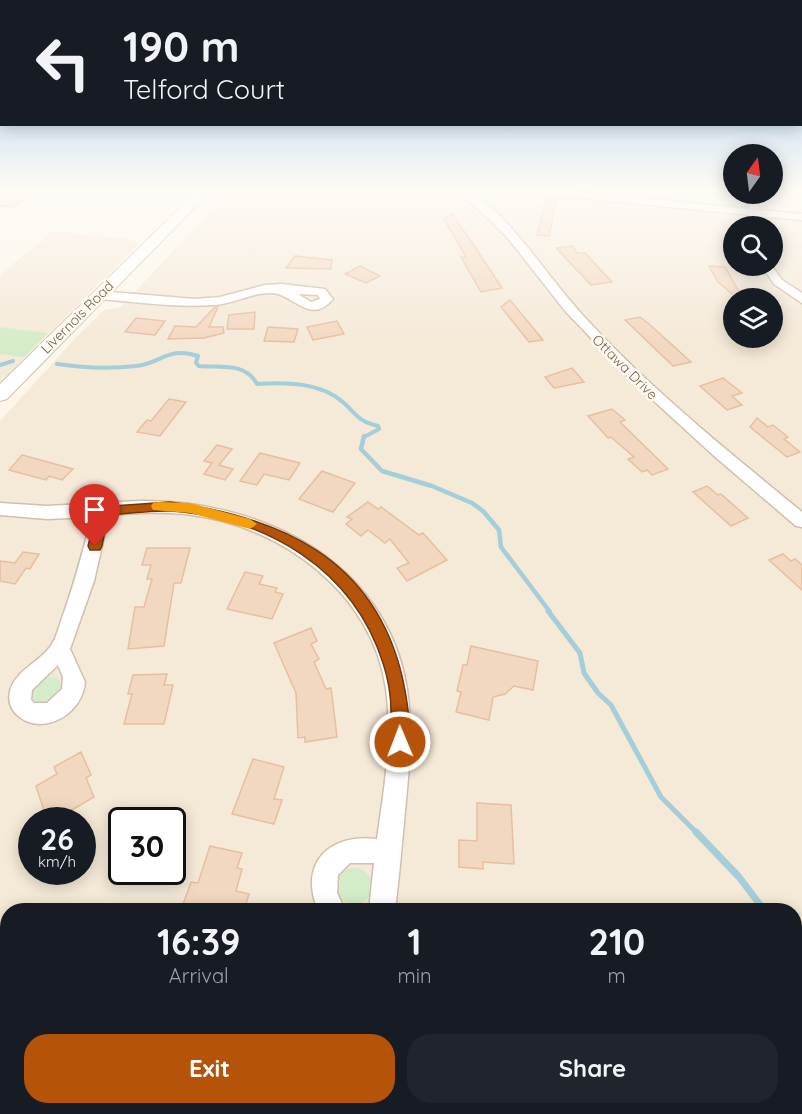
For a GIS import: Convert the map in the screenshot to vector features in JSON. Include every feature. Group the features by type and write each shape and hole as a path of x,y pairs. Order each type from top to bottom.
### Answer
{"street":[{"name":"Livernois Road","path":"0,395 154,241"},
{"name":"Ottawa Drive","path":"515,241 568,308 657,399 802,521"},
{"path":"774,276 778,282 802,299"},
{"path":"99,295 195,303 219,301 259,290 282,288"},
{"path":"0,509 52,514 170,506 197,510 280,535 309,551 337,573 372,618 385,647 396,684 400,742 383,903"},
{"path":"60,650 88,574 102,510"},
{"path":"327,903 323,880 335,858 351,850 388,852"}],"shaded area":[{"path":"41,241 134,241 139,244 0,382 0,275"},
{"path":"183,241 723,241 723,276 783,276 783,241 802,241 802,903 0,903 0,421 104,310 121,307"}],"green space":[{"path":"0,327 48,333 24,357 0,354"},
{"path":"49,677 59,679 62,688 53,699 38,703 33,700 33,689 43,679"},
{"path":"354,868 361,870 370,879 372,886 370,893 361,902 347,902 338,893 336,886 338,879 347,870"}],"building":[{"path":"457,241 471,241 502,288 481,292 461,257 466,257"},
{"path":"572,246 577,253 585,253 612,282 591,285 556,248"},
{"path":"295,256 332,260 331,269 286,268"},
{"path":"360,266 380,276 366,283 345,274"},
{"path":"709,266 723,267 723,276 730,276 737,288 725,288 718,282"},
{"path":"510,300 543,340 529,342 501,307"},
{"path":"215,307 218,307 209,327 223,327 224,333 204,338 168,339 175,326 196,327"},
{"path":"255,312 254,329 227,329 229,315"},
{"path":"640,317 691,362 673,366 625,320"},
{"path":"136,318 165,321 155,335 125,332"},
{"path":"337,321 344,334 313,340 307,327"},
{"path":"268,327 298,329 294,342 264,341"},
{"path":"572,368 584,382 554,388 545,377"},
{"path":"723,378 742,393 732,396 742,405 727,410 700,386"},
{"path":"169,399 186,402 160,436 137,432 147,420 151,421"},
{"path":"612,409 625,420 620,422 668,469 652,475 647,470 642,472 628,459 634,457 611,437 608,438 588,416"},
{"path":"757,418 768,427 773,425 788,437 784,439 800,452 787,457 750,427"},
{"path":"217,445 232,449 219,465 233,469 225,480 204,474 212,463 204,461"},
{"path":"260,453 300,463 289,480 264,474 257,485 240,481"},
{"path":"22,455 73,469 62,480 49,476 46,480 9,470"},
{"path":"322,471 355,483 333,512 299,499"},
{"path":"707,486 718,495 721,494 748,518 731,526 693,492"},
{"path":"368,502 378,509 381,507 419,535 423,533 447,560 407,581 397,568 409,563 390,539 385,543 368,530 361,536 346,524 352,519 347,517"},
{"path":"147,548 190,548 181,583 174,583 164,646 128,649 135,607 144,607 152,579 147,579 151,565 142,565"},
{"path":"23,552 39,554 30,569 26,568 15,584 0,581 0,561 15,563"},
{"path":"783,554 791,561 795,559 802,565 802,590 769,560"},
{"path":"245,572 263,576 259,584 277,588 275,592 283,594 272,619 227,609"},
{"path":"311,628 317,641 311,644 319,659 314,662 326,689 331,688 337,737 305,742 305,737 298,738 296,693 274,643"},
{"path":"471,646 538,661 533,690 514,686 505,694 493,697 489,720 456,712 461,692 457,691 463,665 467,665"},
{"path":"167,674 164,685 173,685 164,724 124,724 132,694 128,694 133,675"},
{"path":"81,752 91,775 86,778 94,797 77,807 43,807 36,786 57,774 54,767"},
{"path":"253,759 284,767 274,799 282,800 274,824 232,814"},
{"path":"477,803 511,805 514,864 483,862 483,869 459,867 459,840 477,841"},
{"path":"210,846 242,853 237,868 242,869 236,891 249,894 246,903 184,903 191,882 198,883"}],"waterway":[{"path":"57,364 96,368 126,367 145,364 172,354 188,353 198,356 196,363 199,366 239,369 246,372 257,384 302,385 325,391 344,403 362,420 378,426 379,429 364,437"},
{"path":"0,365 13,361"},
{"path":"364,436 361,449 382,471 432,486 472,503 483,511 499,530 501,547 550,612"},
{"path":"548,611 580,653 584,673 598,693 611,705 661,797 696,832"},
{"path":"696,832 739,877 759,903"}],"slow traffic":[{"path":"158,506 190,508 250,524"}],"route":[{"path":"95,546 102,510 170,506 205,511 267,529 309,551 337,573 372,618 385,647 396,684 400,742"}]}
